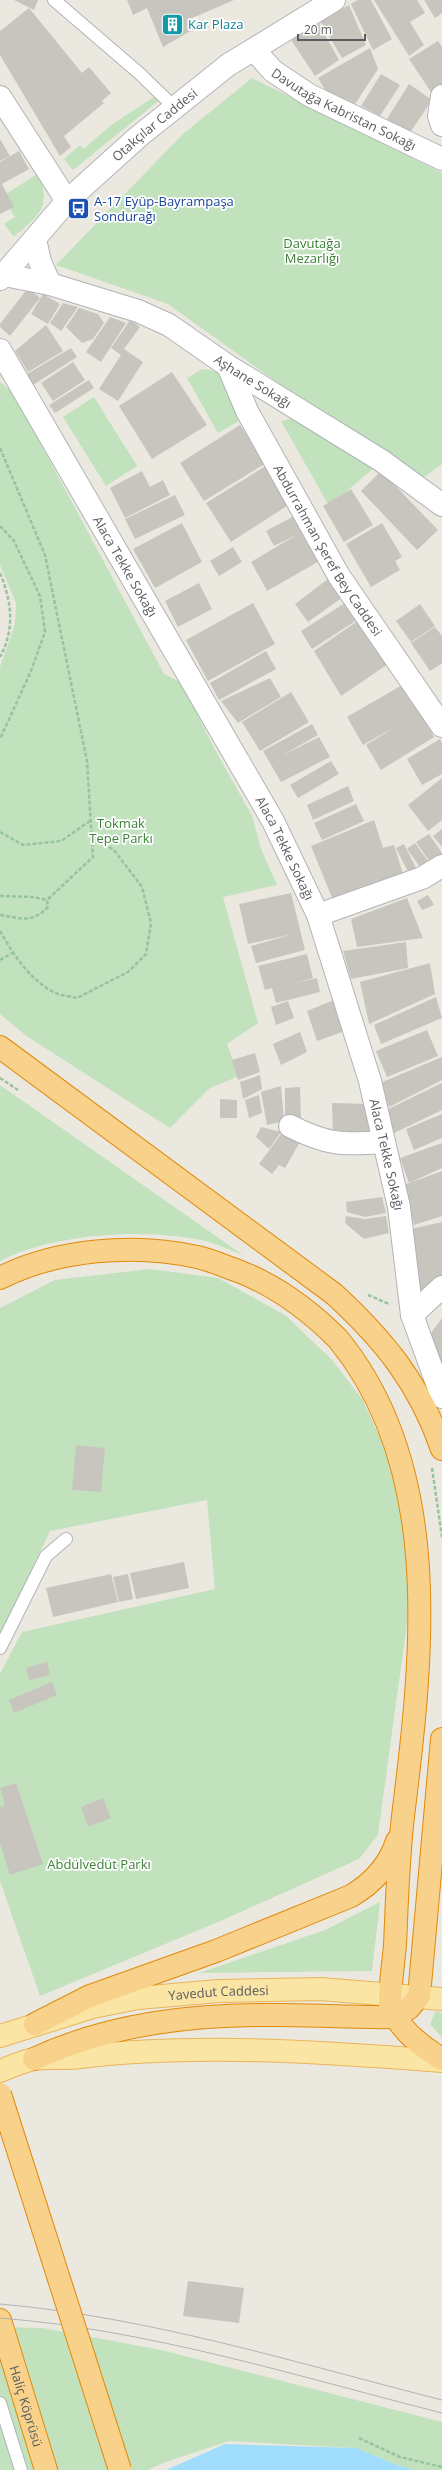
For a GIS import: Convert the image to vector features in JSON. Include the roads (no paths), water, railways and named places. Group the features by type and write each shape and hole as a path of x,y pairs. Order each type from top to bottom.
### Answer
{"highway":[{"path":"0,1047 284,1255 340,1299 374,1331 414,1386 432,1421 442,1449"},
{"path":"0,1278 17,1269 67,1256 109,1250 162,1251 199,1257 246,1274 282,1293 318,1318 358,1358 382,1392 398,1424 414,1466 425,1515 428,1554 427,1615 402,1824 390,2004 396,2017 414,2038 442,2060"},
{"path":"34,2059 64,2045 91,2036 144,2024 232,2015 396,2017 409,2008 419,1996 436,1897 442,1739"},
{"path":"35,2024 90,1996 216,1951 351,1896 370,1885 381,1871 394,1850 402,1824"},
{"path":"436,1897 442,1923"},
{"path":"0,2094 120,2470"},
{"name":"Haliç Köprüsü","path":"0,2320 46,2470"}],"main road":[{"name":"Yavedut Caddesi","path":"0,2036 93,2007 138,1998 211,1992 321,1989 442,1999"},
{"path":"0,2071 34,2059 60,2060 116,2053 173,2050 370,2056 442,2060"}],"street":[{"name":"Otakçılar Caddesi","path":"1,276 67,201 103,167 228,65 254,50 323,3"},
{"name":"Davutağa Kabristan Sokağı","path":"254,50 273,72 309,95 442,159"},
{"path":"442,96 438,116 442,125"},
{"path":"0,97 67,201"},
{"path":"35,239 40,262 50,284"},
{"name":"Aşhane Sokağı","path":"1,276 50,284 138,311 169,325 195,341 228,366 382,461 442,505"},
{"name":"Alaca Tekke Sokağı","path":"0,350 273,821 318,916 370,1081 399,1207 412,1315 442,1397"},
{"name":"Abdurrahman Şeref Bey Caddesi","path":"228,366 247,411 339,576 442,726"},
{"path":"318,916 422,878 442,866"},
{"path":"290,1126 315,1139 338,1144 384,1142"},
{"path":"412,1315 442,1287"}],"lane":[{"path":"54,0 139,73 175,108"},
{"path":"0,1648 46,1556 66,1539"},
{"path":"0,2404 21,2470"}],"water":[{"path":"225,2444 356,2448 397,2465 415,2470 166,2470"}],"tram line":[{"path":"0,2304 56,2310 167,2330 278,2357 442,2400"},
{"path":"0,2318 56,2324 168,2344 223,2356 442,2413"}],"place":[{"name":"Kar Plaza","path":"173,24"},
{"name":"A-17 Eyüp-Bayrampaşa Sondurağı","path":"79,208"}],"park label":[{"name":"Davutağa Mezarlığı","path":"312,250"},
{"name":"Tokmak Tepe Parkı","path":"121,830"},
{"name":"Abdülvedüt Parkı","path":"99,1864"}]}
